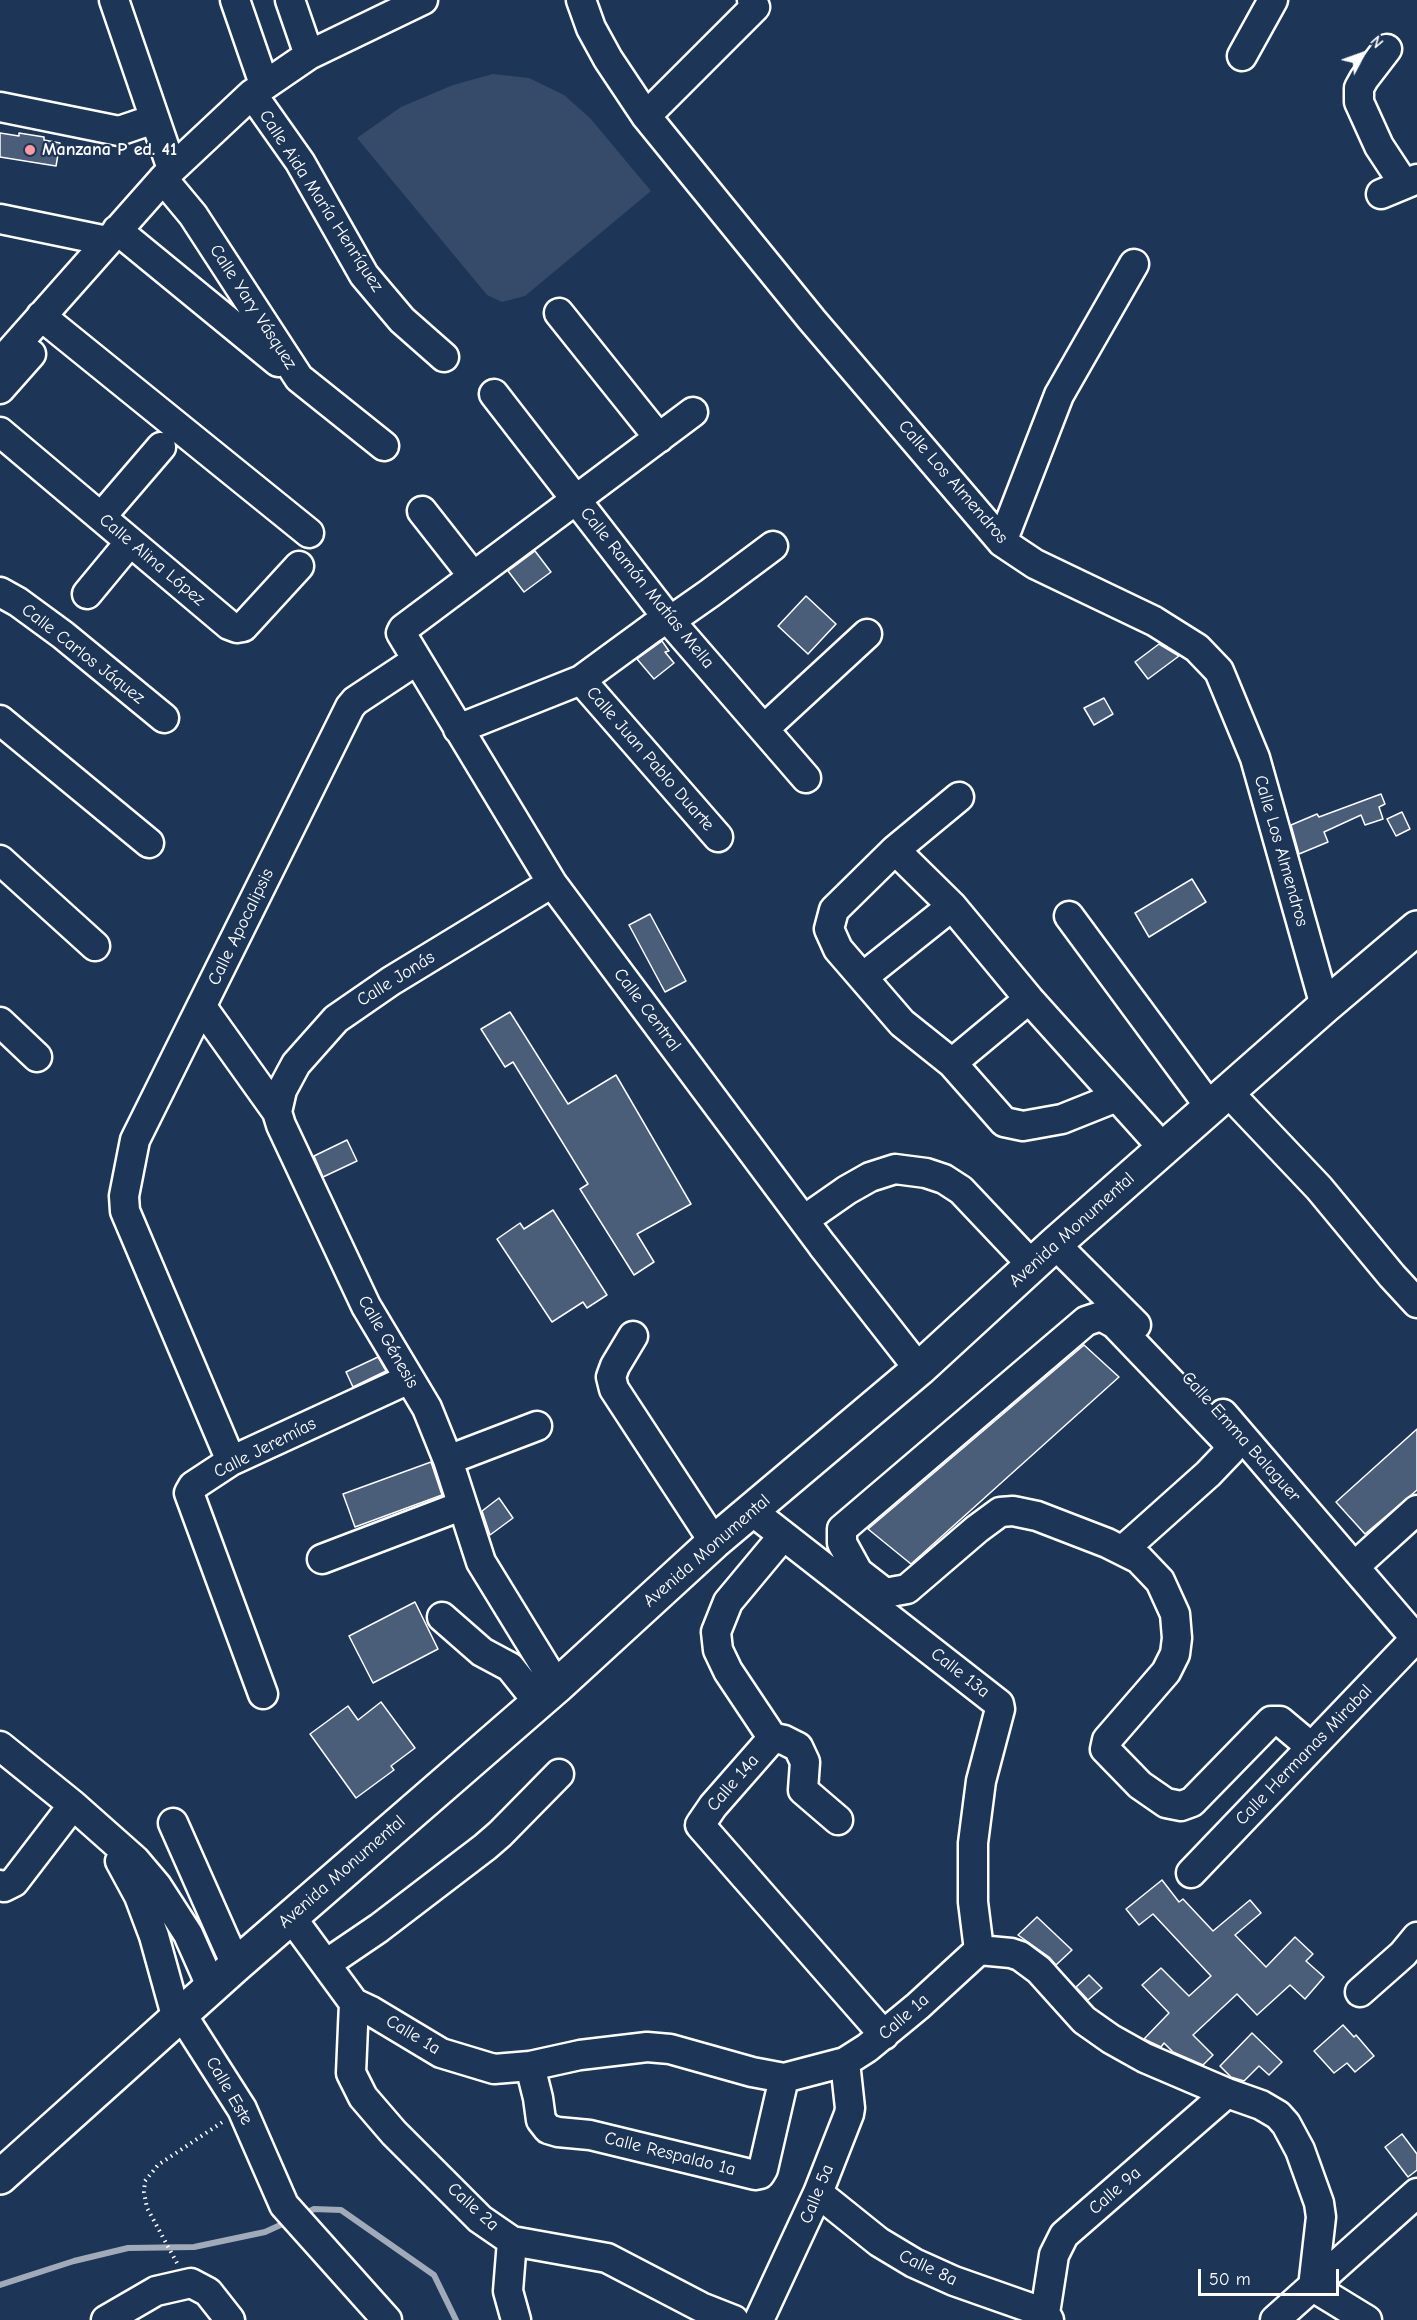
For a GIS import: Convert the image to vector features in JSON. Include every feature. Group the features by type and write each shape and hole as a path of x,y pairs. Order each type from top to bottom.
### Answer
{"main road":[{"name":"Avenida Monumental","path":"0,2177 236,1965 548,1694 714,1542 919,1369 1163,1148 1417,928"}],"street":[{"name":"Calle Yary Vásquez","path":"114,0 153,119 167,174 299,378 384,446"},
{"name":"Calle Aida María Henríquez","path":"235,0 258,89 364,275 402,320 444,357"},
{"path":"290,0 309,55"},
{"name":"Calle Los Almendros","path":"581,0 591,28 608,60 646,116 812,320 1002,542 1035,564 1154,621 1197,648 1219,671 1255,758 1325,1006"},
{"path":"646,116 755,7 752,0"},
{"path":"1242,56 1273,0"},
{"path":"0,389 112,236 167,174 258,89 309,55 417,1"},
{"path":"1387,49 1359,88 1359,102 1401,186"},
{"path":"0,107 119,131 153,119"},
{"path":"0,219 112,236 299,378"},
{"path":"1002,542 1059,395 1134,264"},
{"path":"559,313 659,438"},
{"path":"0,363 48,322"},
{"path":"48,322 309,532"},
{"name":"Calle Ramón Matías Mella","path":"494,394 670,621 806,778"},
{"path":"422,511 473,576 693,412"},
{"name":"Calle Alina López","path":"0,432 229,625 237,628 243,627 299,566"},
{"path":"101,518 161,447"},
{"path":"87,594 130,542"},
{"path":"458,729 581,680 661,622 670,621 773,546"},
{"name":"Calle Central","path":"473,576 403,628 401,633 552,883 804,1220 919,1369"},
{"name":"Calle Carlos Jáquez","path":"0,592 18,602 63,635 164,718"},
{"path":"764,729 867,634"},
{"name":"Calle Apocalipsis","path":"231,1461 125,1211 124,1196 135,1140 350,707 355,701 417,660"},
{"name":"Calle Juan Pablo Duarte","path":"581,680 718,837"},
{"path":"0,720 149,843"},
{"path":"959,797 896,850 834,910 829,929 838,949 902,1023 952,1063 1004,1122 1023,1126 1062,1119 1117,1097"},
{"path":"896,850 952,906 1029,999 1163,1148"},
{"path":"0,860 95,945"},
{"name":"Calle Jonás","path":"277,1112 282,1090 296,1064 336,1019 391,981 552,883"},
{"path":"862,977 952,906"},
{"path":"1069,916 1219,1100 1319,1188 1417,1303"},
{"path":"952,1063 1029,999"},
{"name":"Calle Génesis","path":"202,1007 277,1112 280,1125 366,1306 427,1407 448,1460 481,1562 548,1694"},
{"path":"0,1022 37,1057"},
{"path":"804,1220 847,1190 870,1178 895,1169 926,1173 944,1179 961,1190 1032,1265"},
{"name":"Calle Emma Balaguer","path":"1055,1244 1212,1402 1417,1638"},
{"path":"1123,1550 1208,1474 1230,1451 1225,1439 1115,1324 1101,1316 1086,1321 842,1529 842,1543 858,1572 885,1593 907,1589 977,1528 1000,1512 1013,1511 1037,1516 1123,1550 1139,1559 1160,1581 1175,1614 1177,1638 1175,1654 1166,1672 1107,1740 1105,1749 1140,1785 1166,1803 1181,1806 1192,1802 1271,1721 1280,1721 1311,1747"},
{"path":"633,1336 611,1377 614,1389 714,1542"},
{"name":"Calle Jeremías","path":"263,1694 189,1492 193,1486 231,1461 409,1379"},
{"path":"448,1460 537,1426"},
{"path":"322,1559 461,1506"},
{"path":"1355,1566 1417,1510"},
{"name":"Calle 13a","path":"752,1511 999,1704 1000,1709 981,1781 973,1843 973,1902 979,1950"},
{"name":"Calle 14a","path":"783,1536 728,1602 716,1632 718,1650 728,1671 770,1737 770,1741 713,1806 700,1825 702,1830 885,2035"},
{"path":"442,1617 482,1652 510,1667 548,1694"},
{"name":"Calle Hermanas Mirabal","path":"1191,1873 1417,1638"},
{"path":"770,1737 784,1740 798,1747 805,1762 803,1790 838,1820"},
{"path":"0,1746 73,1805 135,1860 158,1886 183,1926 212,1988"},
{"path":"326,1964 379,1928 492,1841 559,1774"},
{"path":"0,1885 4,1887 18,1876 73,1805"},
{"path":"173,1823 236,1965"},
{"name":"Calle Este","path":"97,1827 139,1896 179,2017 243,2109 284,2205 387,2320"},
{"name":"Calle 1a","path":"291,1917 354,2003 441,2053 486,2068 530,2066 590,2054 646,2047 670,2049 752,2072 784,2078 845,2062 885,2035 979,1950"},
{"path":"154,1936 183,1926"},
{"path":"979,1950 1011,1953 1028,1960 1073,2009 1095,2029 1145,2058 1261,2105 1278,2115 1286,2124 1300,2150 1319,2202 1321,2217 1313,2287"},
{"path":"1360,1992 1412,1953"},
{"name":"Calle 2a","path":"354,2003 351,2073 363,2097 394,2133 480,2218 512,2241 607,2258 698,2313 734,2320"},
{"name":"Calle 5a","path":"759,2320 818,2193 850,2108 845,2062"},
{"name":"Calle Respaldo 1a","path":"530,2066 541,2120 548,2128 558,2132 590,2135 755,2175 760,2174 763,2169 784,2078"},
{"name":"Calle 9a","path":"1047,2316 1054,2255 1064,2235 1227,2093"},
{"name":"Calle 8a","path":"818,2193 879,2242 914,2263 954,2281 1047,2316"},
{"path":"1275,2320 1417,2193"},
{"path":"512,2241 508,2291 516,2320"},
{"path":"106,2320 156,2291 191,2283 208,2292 230,2320"},
{"path":"1313,2287 1367,2320"}],"path":[{"path":"173,2258 147,2208 144,2192 145,2181 158,2165 243,2109"}],"shaded area":[{"path":"493,74 529,78 564,95 590,118 651,191 525,296 502,302 487,295 357,138 401,107 453,85"}],"building":[{"name":"Manzana P ed. 41","path":"0,133 44,137 44,140 60,143 56,166 0,157"},
{"path":"535,551 551,572 524,592 508,571"},
{"path":"806,596 836,624 808,654 778,626"},
{"path":"662,641 669,651 665,652 674,663 654,679 637,659"},
{"path":"1159,644 1179,656 1148,679 1135,662"},
{"path":"1104,698 1113,714 1094,725 1084,708"},
{"path":"1381,794 1385,804 1379,807 1383,819 1365,825 1361,815 1324,832 1328,842 1299,854 1291,825 1317,814 1319,817"},
{"path":"1402,812 1410,829 1396,836 1387,819"},
{"path":"1192,879 1206,902 1149,937 1135,913"},
{"path":"650,914 686,981 665,992 629,925"},
{"path":"510,1012 568,1104 616,1075 691,1204 637,1234 654,1262 634,1275 580,1189 588,1184 513,1062 505,1067 481,1029"},
{"path":"347,1140 357,1161 323,1177 314,1156"},
{"path":"553,1210 607,1295 587,1308 583,1302 552,1322 497,1239 520,1223 524,1229"},
{"path":"1084,1345 1119,1377 911,1564 868,1529"},
{"path":"378,1357 386,1371 353,1387 346,1372"},
{"path":"1417,1429 1417,1490 1365,1534 1336,1502"},
{"path":"431,1462 442,1495 355,1527 343,1494"},
{"path":"499,1498 513,1518 490,1535 482,1511"},
{"path":"415,1602 438,1649 373,1683 349,1636"},
{"path":"381,1702 415,1748 391,1766 394,1770 356,1798 310,1734 348,1706 358,1720"},
{"path":"1162,1880 1179,1902 1183,1899 1213,1931 1250,1900 1261,1913 1235,1935 1266,1967 1295,1937 1313,1954 1306,1961 1324,1977 1305,1999 1290,1985 1257,2015 1237,1994 1193,2035 1213,2055 1203,2065 1173,2052 1164,2043 1161,2047 1144,2039 1169,2013 1142,1985 1161,1968 1189,1996 1211,1976 1153,1914 1139,1925 1126,1909"},
{"path":"1037,1917 1072,1950 1056,1965 1049,1957 1018,1935"},
{"path":"1089,1975 1102,1988 1088,2000 1076,1987"},
{"path":"1343,2025 1354,2037 1356,2035 1374,2056 1355,2072 1347,2063 1334,2073 1314,2051"},
{"path":"1252,2033 1282,2062 1269,2075 1259,2066 1244,2081 1231,2077 1220,2066"},
{"path":"1402,2134 1417,2154 1417,2170 1408,2177 1385,2147"}],"waterway":[{"path":"302,2215 314,2209 341,2210 434,2275 456,2320"},
{"path":"0,2285 74,2261 128,2248 194,2247 265,2232 287,2222"}],"place":[{"name":"Manzana P ed. 41","path":"30,150"}]}
